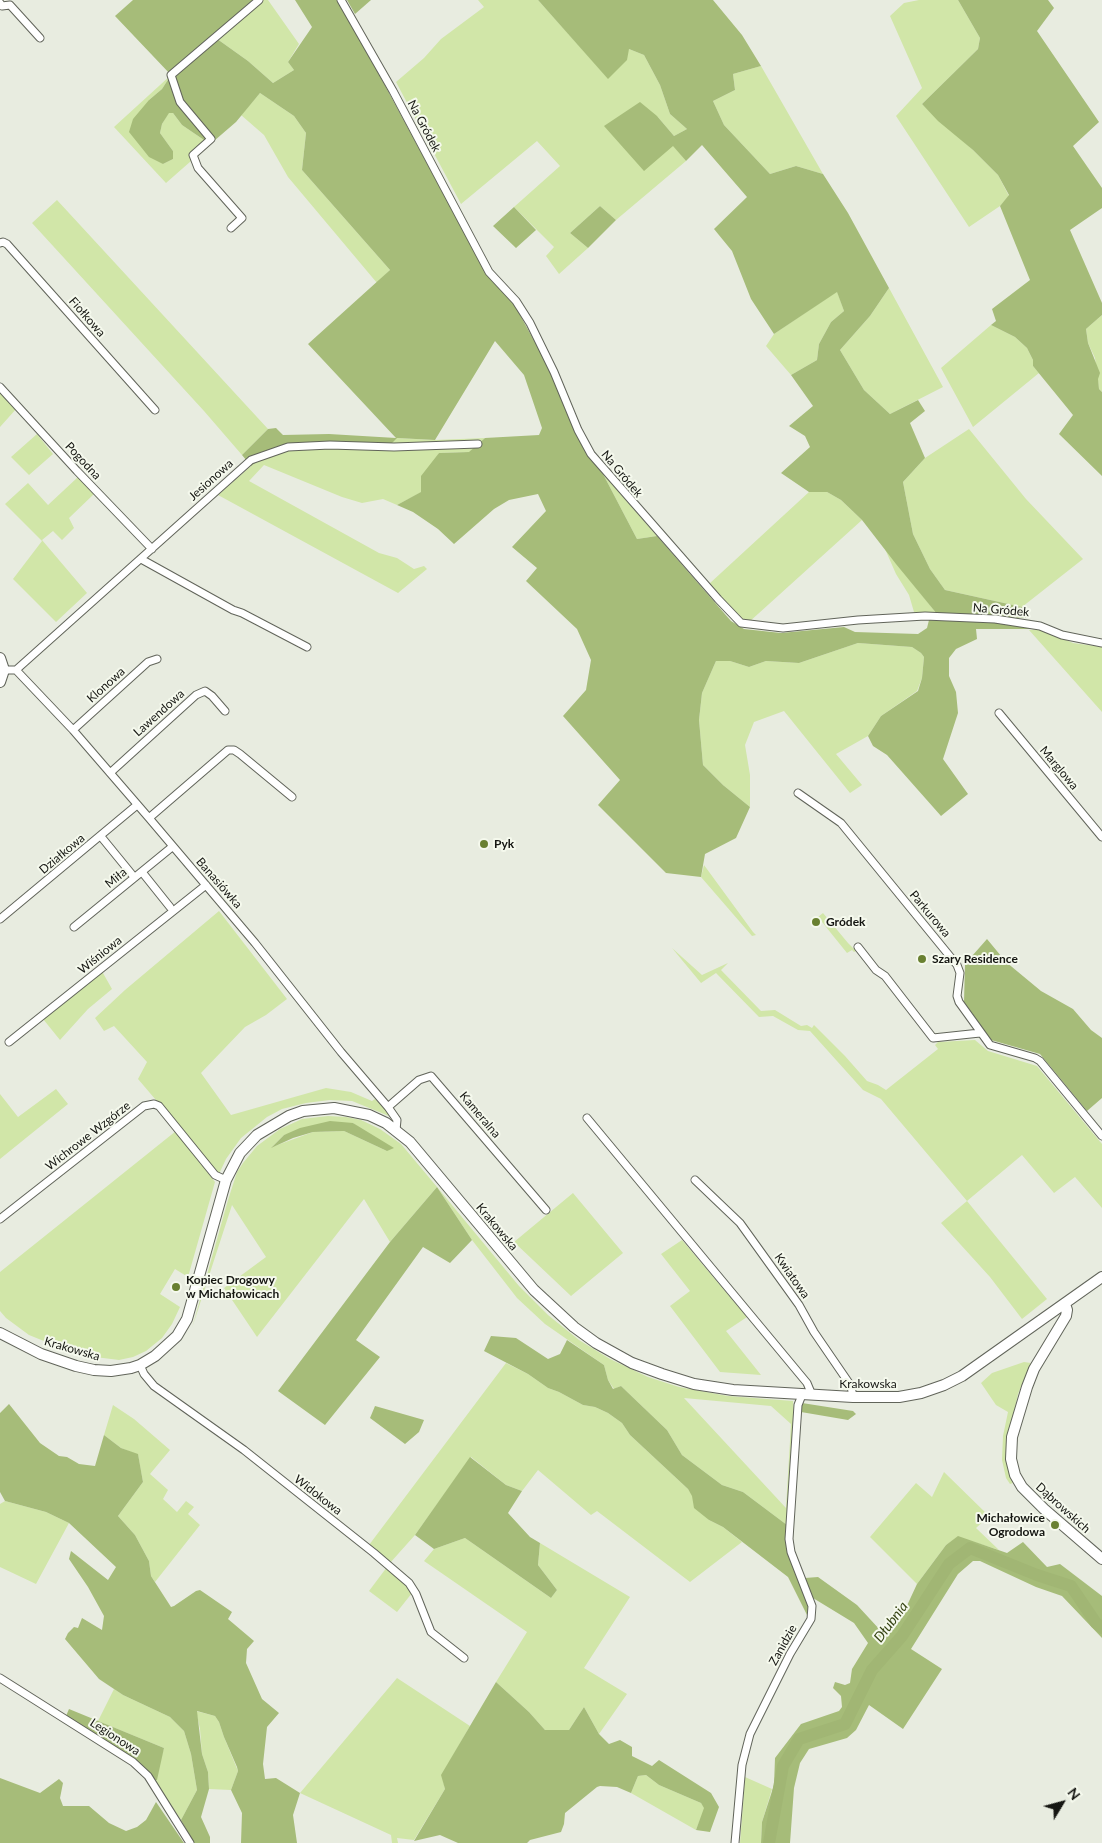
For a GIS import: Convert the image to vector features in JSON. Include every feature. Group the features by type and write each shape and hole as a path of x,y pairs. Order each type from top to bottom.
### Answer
{"main road":[{"path":"0,658 4,670 0,682"},
{"name":"Krakowska","path":"0,1333 41,1354 85,1368 111,1371 140,1365 160,1352 171,1343 187,1319 226,1180 240,1153 257,1135 276,1122 304,1111 334,1108 369,1115 396,1130 424,1158 534,1290 574,1327 596,1343 632,1363 694,1384 733,1390 807,1395 899,1397 921,1394 944,1385 968,1372 1102,1277"},
{"name":"Dąbrowskich","path":"1065,1304 1066,1316 1034,1369 1027,1387 1012,1437 1011,1459 1015,1475 1022,1487 1044,1509 1100,1554"}],"street":[{"path":"231,228 242,218 198,168 194,155 211,139 180,102 171,75 259,0"},
{"name":"Na Gródek","path":"341,0 393,91 489,272 516,301 530,323 554,372 578,430 591,454 711,592 741,623 783,628 858,620 925,616 995,619 1040,626 1062,635 1102,643"},
{"path":"0,3 2,6 10,5 40,38"},
{"name":"Fiołkowa","path":"0,243 7,244 155,410"},
{"name":"Pogodna","path":"0,386 76,471 152,549"},
{"name":"Jesionowa","path":"16,670 251,460 288,447 330,445 394,447 478,444"},
{"path":"141,559 233,610 307,647"},
{"name":"Klonowa","path":"73,730 148,662 157,660"},
{"path":"4,670 16,670"},
{"name":"Banasiówka","path":"16,670 73,730 206,885 388,1107 397,1120 396,1130"},
{"name":"Lawendowa","path":"110,773 196,695 205,691 225,711"},
{"name":"Marglowa","path":"999,713 1102,837"},
{"path":"149,818 228,750 234,750 240,754 292,797"},
{"name":"Parkurowa","path":"798,793 841,823 957,964 960,973 958,1002 980,1033 993,1047 1040,1061 1102,1136"},
{"name":"Działkowa","path":"0,919 137,805"},
{"path":"103,839 134,878"},
{"name":"Miła","path":"74,927 172,847"},
{"path":"142,872 170,906"},
{"name":"Wiśniowa","path":"9,1042 206,885"},
{"path":"858,947 876,970 885,976 933,1038 980,1033"},
{"name":"Kameralna","path":"388,1107 419,1080 431,1076 546,1210"},
{"name":"Wichrowe Wzgórze","path":"0,1219 144,1106 154,1104 159,1106 215,1175 226,1180"},
{"path":"587,1118 807,1384 807,1395"},
{"name":"Kwiatowa","path":"695,1180 740,1223 799,1305 814,1332 851,1386 853,1397"},
{"name":"Widokowa","path":"140,1365 144,1374 154,1386 244,1450 409,1583 416,1594 431,1632 464,1658"},
{"name":"Zanidzie","path":"735,1843 742,1765 750,1734 790,1654 811,1619 812,1606 791,1552 789,1539 798,1405 807,1395"},
{"name":"Legionowa","path":"0,1678 133,1762 148,1776 190,1843"}],"green space":[{"path":"133,0 254,0 213,36 248,61 273,83 294,70 288,62 312,27 295,0 339,0 487,275 513,302 551,372 584,449 603,474 637,539 657,536 731,621 744,629 781,633 844,627 855,632 918,634 927,628 929,620 1012,623 1041,629 976,629 977,639 956,649 949,658 949,676 956,692 958,713 943,759 968,794 941,816 887,755 873,746 868,736 881,716 918,691 922,678 924,657 912,647 858,643 799,663 766,661 749,667 730,661 716,661 702,693 699,720 703,765 723,785 750,807 736,838 705,854 701,877 666,873 598,805 620,780 563,716 586,690 591,660 577,629 526,581 537,568 512,547 546,511 538,494 509,500 494,509 454,544 438,529 413,512 397,505 421,492 421,476 439,453 469,452 485,438 539,435 542,428 524,375 495,341 435,440 397,438 389,446 286,444 251,466 242,455 268,429 276,428 283,435 329,434 396,438 308,344 390,270 302,170 306,133 294,116 260,93 236,122 207,147 204,140 182,125 173,113 169,113 162,124 160,133 173,151 173,159 163,164 149,157 129,132 133,119 149,100 162,89 171,75 115,16"},
{"path":"254,0 268,0 299,44 288,62 294,70 273,83 248,61 213,36"},
{"path":"347,0 371,0 355,14"},
{"path":"478,0 538,0 608,78 629,49 644,55 660,85 670,114 687,129 674,136 657,116 673,145 686,161 616,220 600,206 570,233 588,248 559,274 546,256 554,247 514,207 560,166 537,141 461,204 396,82 424,58 441,39 484,7"},
{"path":"538,0 713,0 742,35 761,66 733,74 735,90 713,101 724,125 770,174 796,166 823,174 848,213 889,288 870,316 840,350 864,390 890,414 918,400 925,411 910,423 925,458 903,482 913,534 930,569 945,590 1022,607 1026,618 937,614 862,520 841,500 827,492 809,492 781,473 810,447 805,436 789,426 813,406 791,375 817,360 819,344 831,322 844,311 837,292 774,334 751,299 732,251 714,229 747,197 702,145 686,161 673,146 644,171 604,126 640,102 657,116 674,136 687,129 670,114 660,85 644,55 629,49 627,60 608,79"},
{"path":"919,0 958,0 980,38 978,49 922,104 998,175 1009,196 1000,206 969,227 896,116 922,88 890,16 904,3"},
{"path":"958,0 1048,0 1054,8 1037,31 1099,122 1073,146 1102,188 1102,208 1070,230 1102,303 1102,315 1086,329 1088,343 1100,373 1098,379 1099,389 1102,392 1102,476 1059,434 1073,415 1033,366 1033,360 1027,348 1015,337 991,325 996,321 992,309 1030,280 1000,206 1009,195 998,175 922,104 978,49 980,38"},
{"path":"761,66 823,174 796,166 770,174 724,125 713,101 735,90 733,74"},
{"path":"171,75 162,89 149,100 163,164 173,159 173,151 160,133 162,124 169,112 173,113 182,125 204,140 207,147 166,183 114,127"},
{"path":"260,93 294,116 306,133 302,170 390,270 377,283 288,177 264,135 241,115"},
{"path":"57,200 268,429 242,455 32,223"},
{"path":"600,206 616,220 588,248 570,233"},
{"path":"514,207 536,230 516,248 493,226"},
{"path":"889,288 943,387 890,414 864,390 840,350 870,316"},
{"path":"837,291 844,311 831,322 819,344 817,360 791,375 766,346 774,334"},
{"path":"1102,315 1102,392 1099,389 1095,358 1088,343 1086,329"},
{"path":"991,325 1015,337 1027,348 1033,360 1033,366 1039,373 973,427 941,368"},
{"path":"0,389 17,408 0,427"},
{"path":"969,429 1026,499 1083,559 1022,607 945,590 930,569 913,534 903,482 925,458"},
{"path":"37,434 53,454 29,475 11,457"},
{"path":"396,438 435,440 485,438 470,452 439,453 422,492 397,505 383,499 362,503 342,497 264,465 249,481 379,553 397,558 414,569 424,566 427,569 398,593 218,495 251,466 286,444"},
{"path":"603,474 657,536 637,539"},
{"path":"78,477 94,494 69,518 74,528 62,540 53,531 42,540 87,593 56,622 13,579 42,541 5,504 28,483 48,505"},
{"path":"809,492 827,492 841,500 862,520 748,623 738,617 709,584"},
{"path":"885,549 937,614 914,612 909,595 896,574"},
{"path":"1041,629 1073,643 1102,647 1102,712 1029,630"},
{"path":"858,643 912,647 924,657 922,678 917,691 881,716 868,736 836,754 862,785 850,793 784,711 754,722 745,745 750,775 750,807 723,785 703,765 699,720 702,693 716,661 730,661 749,667 766,661 799,663"},
{"path":"704,865 756,935 752,936 701,877"},
{"path":"219,911 287,999 266,1015 245,1027 201,1073 231,1115 326,1088 351,1092 372,1101 375,1099 390,1113 389,1116 352,1101 330,1100 282,1109 267,1117 241,1138 226,1159 219,1174 138,1079 147,1062 114,1026 104,1031 95,1018 125,990"},
{"path":"823,913 856,951 852,950 847,953 818,917"},
{"path":"987,939 1006,962 1041,991 1073,1009 1091,1030 1102,1038 1102,1098 1087,1111 1040,1054 991,1040 964,1002 965,964"},
{"path":"672,948 702,975 728,963 721,970 761,1011 775,1010 801,1026 807,1025 812,1028 814,1025 867,1081 886,1090 938,1049 935,1045 938,1042 975,1040 988,1051 1037,1066 1102,1144 1102,1208 1075,1177 1054,1193 1022,1155 967,1201 881,1099 863,1090 810,1031 798,1030 773,1016 759,1017 716,973 701,983"},
{"path":"99,966 112,989 88,1009 60,1040 39,1014"},
{"path":"56,1089 68,1104 0,1159 0,1094 18,1117"},
{"path":"328,1116 346,1117 361,1120 380,1129 401,1144 437,1187 390,1242 364,1199 257,1337 224,1288 266,1257 232,1205 192,1328 237,1172 257,1146 280,1129 302,1119","holes":["353,1123 387,1151 344,1131 313,1132 272,1147 284,1135"]},
{"path":"330,1121 353,1123 394,1148 387,1151 344,1131 313,1132 293,1138 271,1148 284,1135 300,1128"},
{"path":"176,1131 215,1182 188,1277 175,1269 160,1294 180,1307 172,1324 162,1338 146,1351 133,1357 119,1360 95,1357 66,1350 29,1335 6,1318 0,1311 0,1272"},
{"path":"437,1187 519,1286 548,1315 579,1340 610,1359 648,1377 679,1387 728,1396 793,1401 795,1428 787,1525 743,1492 722,1485 682,1455 667,1430 621,1386 614,1389 608,1380 604,1365 545,1324 517,1298 472,1240","holes":["684,1398 771,1406 791,1424 786,1508"]},
{"path":"437,1187 472,1240 450,1263 423,1247 356,1340 380,1357 325,1425 278,1391 390,1242"},
{"path":"573,1193 623,1253 571,1296 514,1242"},
{"path":"967,1201 1047,1299 1022,1319 990,1277 941,1223"},
{"path":"682,1240 747,1317 726,1331 761,1375 720,1372 670,1306 690,1291 661,1254"},
{"path":"491,1336 516,1338 548,1359 560,1354 567,1340 604,1365 608,1380 613,1389 621,1386 667,1430 682,1455 722,1485 743,1492 787,1525 810,1605 807,1615 788,1577 723,1527 709,1520 694,1508 692,1496 688,1489 630,1435 622,1423 608,1413 595,1407 583,1405 548,1388 528,1374 484,1351"},
{"path":"1024,1362 1031,1363 1018,1394 1008,1441 1009,1471 1013,1483 1010,1484 1006,1478 1002,1460 1003,1436 1008,1412 996,1405 981,1383 992,1373"},
{"path":"506,1363 528,1374 548,1388 583,1405 595,1407 608,1413 622,1423 630,1435 688,1489 709,1520 723,1527 742,1542 690,1582 597,1511 591,1515 538,1470 522,1491 506,1485 471,1457 415,1535 390,1563 369,1545"},
{"path":"802,1403 853,1411 856,1414 848,1420 801,1412"},
{"path":"9,1404 40,1443 59,1456 67,1457 79,1464 95,1466 104,1435 121,1448 138,1454 143,1482 118,1516 135,1535 149,1561 151,1576 171,1607 200,1590 232,1612 228,1619 254,1641 247,1649 246,1663 262,1699 279,1713 267,1727 263,1764 265,1779 276,1778 300,1793 293,1815 297,1843 241,1843 242,1813 231,1790 238,1771 237,1767 215,1716 197,1711 202,1754 208,1772 209,1789 201,1817 210,1837 210,1843 194,1843 181,1820 197,1790 191,1754 184,1731 170,1717 123,1695 99,1679 65,1639 74,1627 78,1628 82,1618 102,1630 104,1616 88,1587 69,1559 71,1551 108,1580 116,1567 69,1523 46,1512 5,1501 0,1492 0,1413"},
{"path":"113,1405 134,1419 170,1450 150,1474 168,1490 163,1499 177,1512 186,1501 194,1507 188,1514 200,1525 155,1582 151,1576 149,1561 135,1535 118,1516 143,1482 138,1455 121,1448 104,1435"},
{"path":"375,1406 424,1420 419,1432 405,1444 370,1418"},
{"path":"470,1457 506,1485 522,1491 508,1513 530,1537 540,1543 538,1565 557,1590 551,1598 465,1538 434,1549 415,1535"},
{"path":"944,1472 989,1516 976,1528 999,1550 958,1537 946,1545 917,1584 870,1537 916,1483 932,1497"},
{"path":"5,1501 46,1512 69,1523 36,1584 0,1567 0,1504"},
{"path":"958,1536 1007,1553 1023,1542 1047,1567 1060,1564 1102,1596 1102,1638 1062,1596 1036,1587 980,1561 973,1561 958,1574 911,1649 942,1669 903,1729 869,1705 856,1730 847,1738 809,1749 800,1763 794,1788 790,1843 761,1843 762,1822 774,1785 775,1758 801,1724 839,1711 842,1707 841,1696 833,1688 835,1682 845,1685 850,1683 852,1669 868,1643 854,1623 813,1598 805,1578 818,1577 857,1605 881,1631 887,1628 904,1612 917,1584 946,1545"},
{"path":"465,1538 551,1598 557,1590 538,1565 540,1543 630,1597 584,1668 627,1694 599,1734 584,1707 569,1730 545,1730 529,1712 496,1682 527,1632 424,1561 434,1549"},
{"path":"387,1567 408,1584 412,1593 397,1612 369,1591"},
{"path":"397,1678 470,1726 442,1775 445,1789 414,1840 397,1838 398,1843 392,1843 391,1835 300,1793"},
{"path":"496,1682 529,1712 545,1730 569,1730 584,1707 599,1734 609,1744 620,1740 632,1747 632,1756 652,1766 659,1760 711,1793 719,1807 710,1832 696,1830 704,1808 701,1803 659,1785 646,1775 638,1776 631,1793 617,1787 597,1787 565,1813 561,1832 530,1840 527,1843 458,1843 440,1835 414,1841 445,1789 441,1775"},
{"path":"114,1689 170,1717 184,1731 191,1754 197,1790 181,1820 154,1780 164,1748 98,1721"},
{"path":"69,1709 164,1748 157,1780 154,1780 135,1759 66,1716"},
{"path":"196,1711 215,1716 219,1722 238,1771 231,1790 209,1789 208,1772 202,1754"},
{"path":"646,1775 659,1785 701,1803 705,1808 696,1830 631,1793 638,1776"},
{"path":"745,1777 772,1789 762,1822 761,1843 740,1843"},
{"path":"0,1778 40,1793 59,1779 63,1783 60,1798 63,1806 89,1806 109,1823 126,1831 137,1827 146,1820 156,1802 184,1843 0,1843"}],"waterway":[{"name":"Dłubnia","path":"769,1843 783,1766 799,1739 845,1724 872,1670 902,1636 949,1564 970,1548 1037,1575 1071,1586 1096,1623 1102,1628"}],"place":[{"name":"Pyk","path":"484,844"},
{"name":"Gródek","path":"816,922"},
{"name":"Szary Residence","path":"922,959"},
{"name":"Kopiec Drogowy w Michałowicach","path":"176,1287"},
{"name":"Michałowice Ogrodowa","path":"1055,1525"}]}
